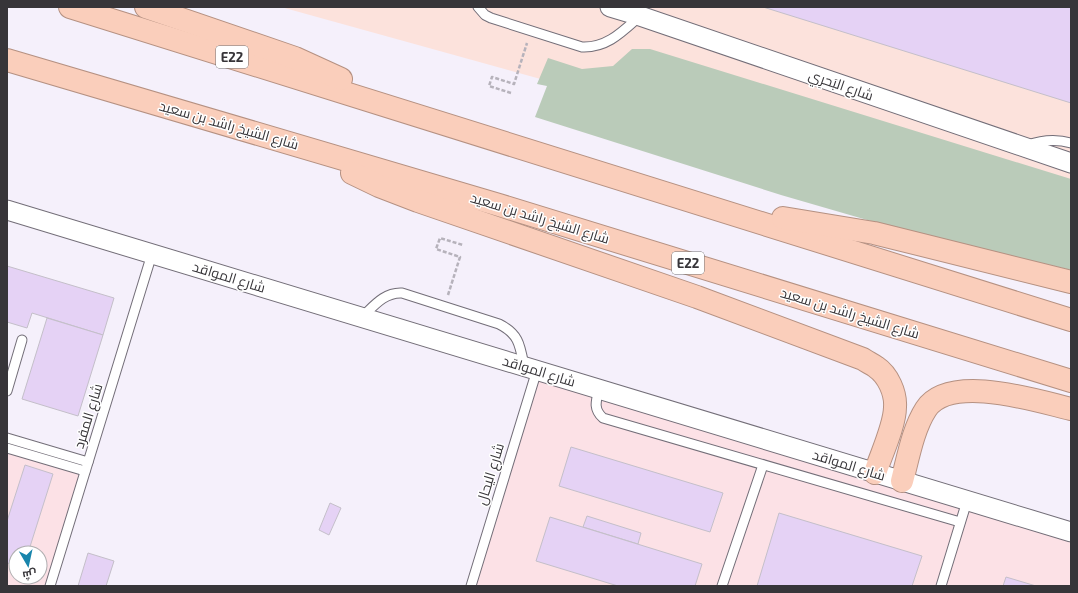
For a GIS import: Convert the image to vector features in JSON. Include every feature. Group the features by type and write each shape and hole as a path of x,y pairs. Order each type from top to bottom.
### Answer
{"highway":[{"name":"E22","path":"70,7 1071,320"},
{"path":"146,7 295,58 346,81 395,108"},
{"name":"شارع الشيخ راشد بن سعيد","path":"7,60 499,205 1071,382"},
{"path":"304,147 379,186 697,297 863,359 877,367 886,377 894,392 895,407 893,422 876,473"},
{"path":"698,203 874,233 1071,282"},
{"path":"902,481 918,421 927,407 938,399 954,393 969,390 988,391 1071,409"}],"street":[{"name":"شارع البَحرِي","path":"610,7 642,11 1071,163"},
{"name":"شارع المواقد","path":"7,210 1071,532"}],"lane":[{"path":"478,7 485,15 491,18 582,47 594,47 601,45 618,34 642,11"},
{"path":"1023,147 1043,141 1053,140 1071,143"},
{"name":"شارع المفرد","path":"50,586 152,254"},
{"path":"361,318 388,295 395,293 402,294 499,324 508,329 516,337 530,368"},
{"path":"7,391 22,340"},
{"name":"شارع اليحال","path":"471,586 530,368"},
{"path":"599,389 596,408 598,413 603,418 960,522"},
{"path":"7,438 87,467"},
{"path":"7,448 87,467"},
{"path":"722,586 763,465"},
{"path":"941,586 967,501"}],"path":[{"path":"511,94 489,86 492,77 514,84 531,31"},
{"path":"444,307 460,257 436,249 440,238 463,245"}],"shaded area":[{"path":"281,7 1071,7 1071,217 985,202"},
{"path":"537,370 1071,532 1071,586 471,586"},
{"path":"7,438 88,462 50,586 7,586"}],"green space":[{"path":"632,49 650,49 1071,179 1071,270 905,231 781,195 535,117 547,86 537,84 548,58 582,69 613,66"}],"building":[{"path":"763,7 1071,7 1071,103"},
{"path":"7,266 114,298 103,335 32,313 27,328 7,322"},
{"path":"47,318 103,335 78,416 22,399"},
{"path":"571,447 723,493 710,532 559,486"},
{"path":"25,465 53,474 31,545 8,545 8,563 7,521"},
{"path":"330,503 341,508 329,535 319,530"},
{"path":"779,513 922,556 912,586 757,586"},
{"path":"587,516 641,533 638,544 583,527"},
{"path":"550,517 702,564 695,586 618,586 536,561"},
{"path":"88,553 114,561 106,586 78,586"},
{"path":"1006,577 1036,586 1003,586"}]}
